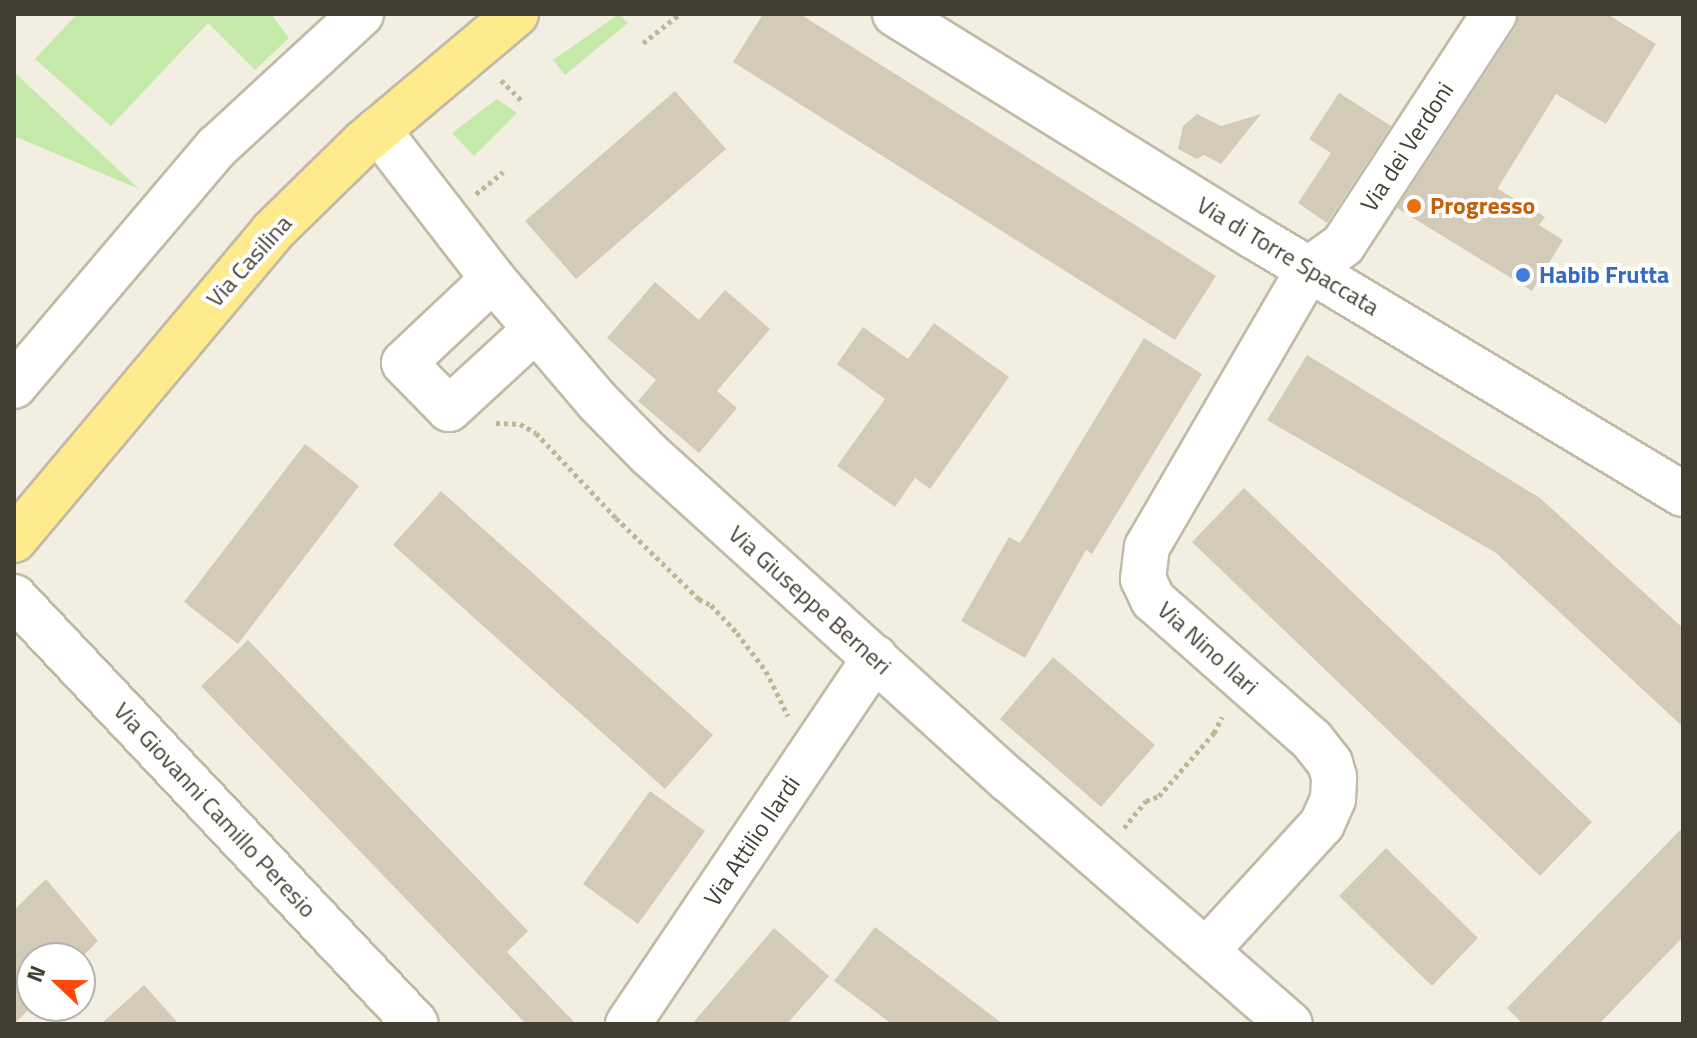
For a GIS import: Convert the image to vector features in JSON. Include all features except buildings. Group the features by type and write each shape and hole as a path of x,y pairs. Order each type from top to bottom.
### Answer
{"main road":[{"name":"Via Casilina","path":"14,540 272,232 378,130 516,14"}],"street":[{"path":"14,386 217,147 361,14"},
{"name":"Via di Torre Spaccata","path":"895,14 1309,269 1683,494"},
{"name":"Via dei Verdoni","path":"1309,269 1343,245 1494,14"},
{"name":"Via Giuseppe Berneri","path":"378,130 493,279 598,402 649,454 1290,1024"},
{"name":"Via Nino Ilari","path":"1206,951 1322,824 1333,799 1334,777 1330,763 1312,740 1161,609 1147,591 1143,563 1151,536 1309,269"},
{"path":"493,279 404,363 449,409 536,329"},
{"name":"Via Giovanni Camillo Peresio","path":"14,597 416,1024"},
{"name":"Via Attilio Ilardi","path":"628,1024 875,658"}],"path":[{"path":"643,43 680,14"},
{"path":"494,74 521,100"},
{"path":"467,201 503,172"},
{"path":"484,425 520,424 550,447 554,456 616,518 737,633 766,671 783,709 796,724"},
{"path":"1114,832 1125,828 1146,801 1159,796 1214,733 1223,710"}],"green space":[{"path":"77,14 271,14 289,38 255,70 208,23 111,126 35,59"},
{"path":"619,14 628,23 565,75 553,60"},
{"path":"14,72 139,189 14,136"},
{"path":"497,99 517,113 474,156 452,133"}],"place":[{"name":"Progresso","path":"1414,206"},
{"name":"Habib Frutta","path":"1523,275"}]}
